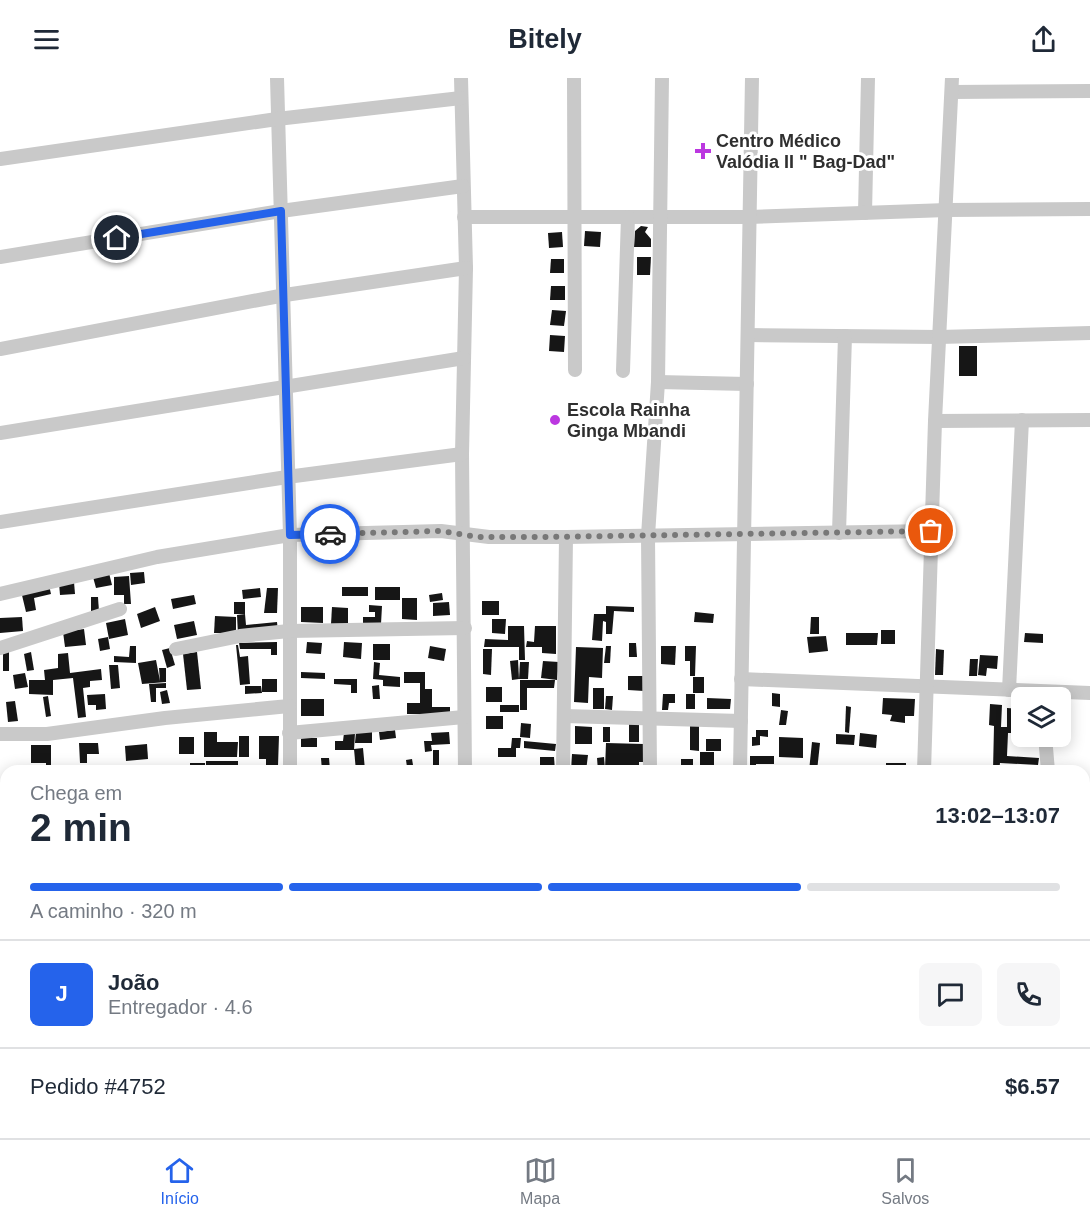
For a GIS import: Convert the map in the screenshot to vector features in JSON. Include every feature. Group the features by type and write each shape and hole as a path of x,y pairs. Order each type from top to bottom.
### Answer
{"street":[{"path":"277,78 285,295 290,535 290,765"},
{"path":"461,78 466,268 462,454 465,765"},
{"path":"574,78 574,370"},
{"path":"650,765 648,536 658,382 662,78"},
{"path":"740,765 752,78"},
{"path":"865,213 868,78"},
{"path":"924,765 935,421 952,85 1044,84 1090,90"},
{"path":"0,159 277,120 461,98"},
{"path":"0,257 281,211 463,186"},
{"path":"464,217 748,217 947,210 1090,209"},
{"path":"623,371 628,217"},
{"path":"0,350 285,295 466,268"},
{"path":"748,335 939,337 1090,333"},
{"path":"838,533 845,336"},
{"path":"0,433 464,358"},
{"path":"658,382 747,384"},
{"path":"741,679 1009,690 1022,420"},
{"path":"935,421 1090,420"},
{"path":"0,522 287,477 462,454"},
{"path":"0,594 157,557 290,535 441,531 489,537 566,537 931,531"},
{"path":"563,765 566,537"},
{"path":"0,648 120,609"},
{"path":"176,649 240,636 289,631 465,628"},
{"path":"1071,694 1090,693"},
{"path":"0,734 47,734 165,718 289,706"},
{"path":"564,716 741,721"},
{"path":"289,733 464,717"},
{"path":"1046,747 1047,765"}],"building":[{"path":"641,226 648,227 645,232 651,239 651,247 634,247 635,231"},
{"path":"585,231 601,232 600,247 584,246"},
{"path":"562,232 563,247 549,248 548,233"},
{"path":"637,257 651,257 650,275 637,275"},
{"path":"551,259 564,259 564,273 550,273"},
{"path":"551,286 565,286 565,300 550,300"},
{"path":"552,310 566,311 564,326 550,325"},
{"path":"550,335 565,336 564,352 549,351"},
{"path":"959,346 977,346 977,376 959,376"},
{"path":"144,572 145,583 131,585 130,573"},
{"path":"109,573 112,585 96,588 93,577"},
{"path":"129,576 131,604 124,604 124,595 114,595 114,577"},
{"path":"74,582 75,594 60,595 59,583"},
{"path":"49,585 51,594 34,598 36,610 26,612 21,591"},
{"path":"342,587 368,587 368,596 342,596"},
{"path":"375,587 400,587 400,600 375,600"},
{"path":"260,588 261,597 243,599 242,590"},
{"path":"267,588 278,588 277,613 264,613"},
{"path":"442,593 443,600 430,602 429,595"},
{"path":"194,595 196,604 173,609 171,599"},
{"path":"91,597 98,597 99,612 91,612"},
{"path":"402,598 417,598 417,620 402,619"},
{"path":"482,601 499,601 499,615 482,615"},
{"path":"234,602 245,602 245,614 234,614"},
{"path":"449,602 450,615 433,616 433,603"},
{"path":"369,605 382,606 381,624 363,623 363,617 375,617 375,612 369,612"},
{"path":"606,606 634,607 634,612 614,611 612,634 606,634 606,622 603,621 602,641 592,640 594,614 606,614"},
{"path":"155,607 160,621 141,628 137,614"},
{"path":"301,607 323,607 323,623 301,622"},
{"path":"332,607 348,608 348,624 331,624"},
{"path":"695,612 714,614 713,623 694,622"},
{"path":"245,614 246,625 277,622 278,632 238,635 237,615"},
{"path":"215,616 236,617 236,633 214,633"},
{"path":"22,617 23,631 0,633 0,618"},
{"path":"811,617 819,617 819,634 810,634"},
{"path":"125,619 128,635 109,639 106,623"},
{"path":"492,619 506,619 505,634 492,633"},
{"path":"194,621 197,635 177,639 174,625"},
{"path":"508,626 524,626 525,660 519,660 519,647 484,647 485,639 508,640"},
{"path":"535,626 556,626 556,654 542,653 542,647 526,647 527,641 534,642"},
{"path":"84,629 86,645 65,647 63,632"},
{"path":"881,630 895,630 895,644 881,644"},
{"path":"846,633 878,633 877,645 846,645"},
{"path":"1025,633 1043,634 1043,643 1024,642"},
{"path":"826,636 828,651 809,653 807,637"},
{"path":"108,637 110,649 100,651 98,639"},
{"path":"277,642 277,655 271,655 271,649 240,649 239,643"},
{"path":"307,642 322,643 321,654 306,653"},
{"path":"344,642 362,643 361,659 343,657"},
{"path":"629,643 636,643 637,657 629,657"},
{"path":"373,644 390,644 390,660 373,660"},
{"path":"236,645 238,645 240,657 248,656 250,684 240,685"},
{"path":"130,646 136,646 136,663 114,662 114,656 129,657"},
{"path":"430,646 446,649 444,661 428,658"},
{"path":"606,646 611,646 610,663 604,663"},
{"path":"661,646 676,646 675,665 661,664"},
{"path":"685,646 696,646 695,676 690,676 690,661 685,661"},
{"path":"576,647 603,648 602,678 589,677 588,703 574,702"},
{"path":"170,648 175,665 167,668 162,650"},
{"path":"483,649 492,649 491,675 483,674"},
{"path":"936,649 944,650 943,675 935,675"},
{"path":"3,650 9,650 9,671 3,671"},
{"path":"31,652 34,670 27,671 24,654"},
{"path":"197,652 201,689 187,690 183,654"},
{"path":"68,653 70,673 101,669 102,680 90,681 90,687 83,688 86,717 78,718 73,678 53,680 53,695 29,694 29,680 45,680 44,670 58,668 58,654"},
{"path":"980,655 998,656 997,669 987,668 986,676 978,675"},
{"path":"970,659 978,659 977,676 969,676"},
{"path":"156,660 160,681 159,668 166,668 166,682 142,684 138,663"},
{"path":"518,660 519,679 512,680 510,661"},
{"path":"543,661 559,662 557,680 541,678"},
{"path":"374,662 380,663 379,675 400,677 400,687 383,686 383,680 373,679"},
{"path":"520,662 529,662 528,679 519,679"},
{"path":"109,665 118,665 120,688 111,689"},
{"path":"301,672 325,673 325,679 301,678"},
{"path":"404,672 425,672 425,689 432,689 432,707 450,707 450,714 407,714 407,703 420,703 420,683 404,683"},
{"path":"25,673 28,687 15,689 13,675"},
{"path":"628,676 644,676 644,691 628,690"},
{"path":"693,677 704,677 704,693 693,693"},
{"path":"262,679 277,679 277,692 262,692"},
{"path":"334,679 357,679 357,693 351,693 351,685 334,684"},
{"path":"520,680 555,680 554,688 527,688 527,710 520,710"},
{"path":"166,683 166,688 156,688 156,702 151,702 149,684"},
{"path":"379,685 380,699 373,699 372,686"},
{"path":"245,686 261,686 262,693 245,694"},
{"path":"486,687 502,687 502,702 486,702"},
{"path":"593,688 604,688 604,709 593,709"},
{"path":"167,690 170,703 162,704 160,692"},
{"path":"772,693 780,694 780,707 772,706"},
{"path":"105,694 106,709 96,710 96,705 88,705 87,695"},
{"path":"663,694 675,694 675,703 669,703 668,710 662,710"},
{"path":"686,694 695,694 695,709 686,709"},
{"path":"48,696 51,716 46,717 43,697"},
{"path":"606,696 613,696 612,710 605,709"},
{"path":"707,698 731,699 730,709 707,709"},
{"path":"883,698 915,699 914,716 905,716 905,723 890,721 892,715 882,714"},
{"path":"301,699 324,699 324,716 301,716"},
{"path":"15,701 18,721 8,722 6,702"},
{"path":"990,704 1002,705 1001,727 1007,727 1007,708 1011,708 1011,733 1008,733 1007,756 1039,758 1038,765 1000,763 1000,765 993,765 994,726 989,725"},
{"path":"500,705 519,705 519,712 500,712"},
{"path":"846,706 851,707 849,733 845,732"},
{"path":"781,710 788,711 786,725 779,725"},
{"path":"486,716 503,716 503,729 486,729"},
{"path":"629,721 639,721 639,742 629,742"},
{"path":"521,723 531,724 530,738 520,737"},
{"path":"575,726 592,727 592,744 575,744"},
{"path":"690,726 699,726 699,751 690,750"},
{"path":"603,727 610,727 610,742 603,742"},
{"path":"395,730 396,738 380,740 379,732"},
{"path":"756,730 768,730 768,737 760,736 760,745 752,746 752,737 756,737"},
{"path":"204,732 217,732 217,742 238,742 237,757 204,757"},
{"path":"356,732 372,732 372,743 355,743"},
{"path":"449,732 450,744 431,745 432,751 425,752 424,741 432,741 431,733"},
{"path":"344,733 355,733 354,750 335,750 335,741 343,741"},
{"path":"860,733 877,735 876,748 859,746"},
{"path":"836,734 855,735 854,745 836,744"},
{"path":"239,736 249,736 249,757 239,757"},
{"path":"259,736 279,736 278,765 266,765 266,759 259,759"},
{"path":"179,737 194,737 194,754 179,754"},
{"path":"779,737 803,738 803,758 779,757"},
{"path":"301,738 317,738 317,747 301,747"},
{"path":"512,738 521,738 520,748 516,748 516,757 498,757 498,748 511,748"},
{"path":"706,739 721,739 721,751 706,751"},
{"path":"524,741 556,744 555,751 524,748"},
{"path":"812,742 820,743 818,765 810,765"},
{"path":"79,743 98,743 99,754 87,754 87,763 80,763"},
{"path":"606,743 644,744 644,762 639,762 639,765 605,765"},
{"path":"147,744 148,759 126,761 125,746"},
{"path":"31,745 51,745 51,765 31,763"},
{"path":"363,748 365,765 355,765 354,749"},
{"path":"433,750 439,750 439,765 433,765"},
{"path":"700,752 714,752 714,765 700,765"},
{"path":"572,754 588,755 587,765 571,765"},
{"path":"750,756 774,756 774,764 750,765"},
{"path":"540,757 554,757 555,765 540,765"},
{"path":"604,757 605,765 598,765 597,758"},
{"path":"321,758 329,758 330,765 322,765"},
{"path":"412,759 413,765 407,765 406,760"},
{"path":"681,759 693,759 693,765 681,765"},
{"path":"206,761 238,761 238,765 206,765"},
{"path":"190,763 205,763 205,765 190,765"},
{"path":"886,763 906,763 906,765 886,765"}],"way so far":[{"path":"330,534 450,531 477,537 546,537 931,531"}],"place":[{"name":"Centro Médico Valódia II \" Bag-Dad\"","path":"703,151"},
{"name":"Escola Rainha Ginga Mbandi","path":"555,420"}],"route":[{"path":"117,238 281,211 290,535 330,534"}]}
